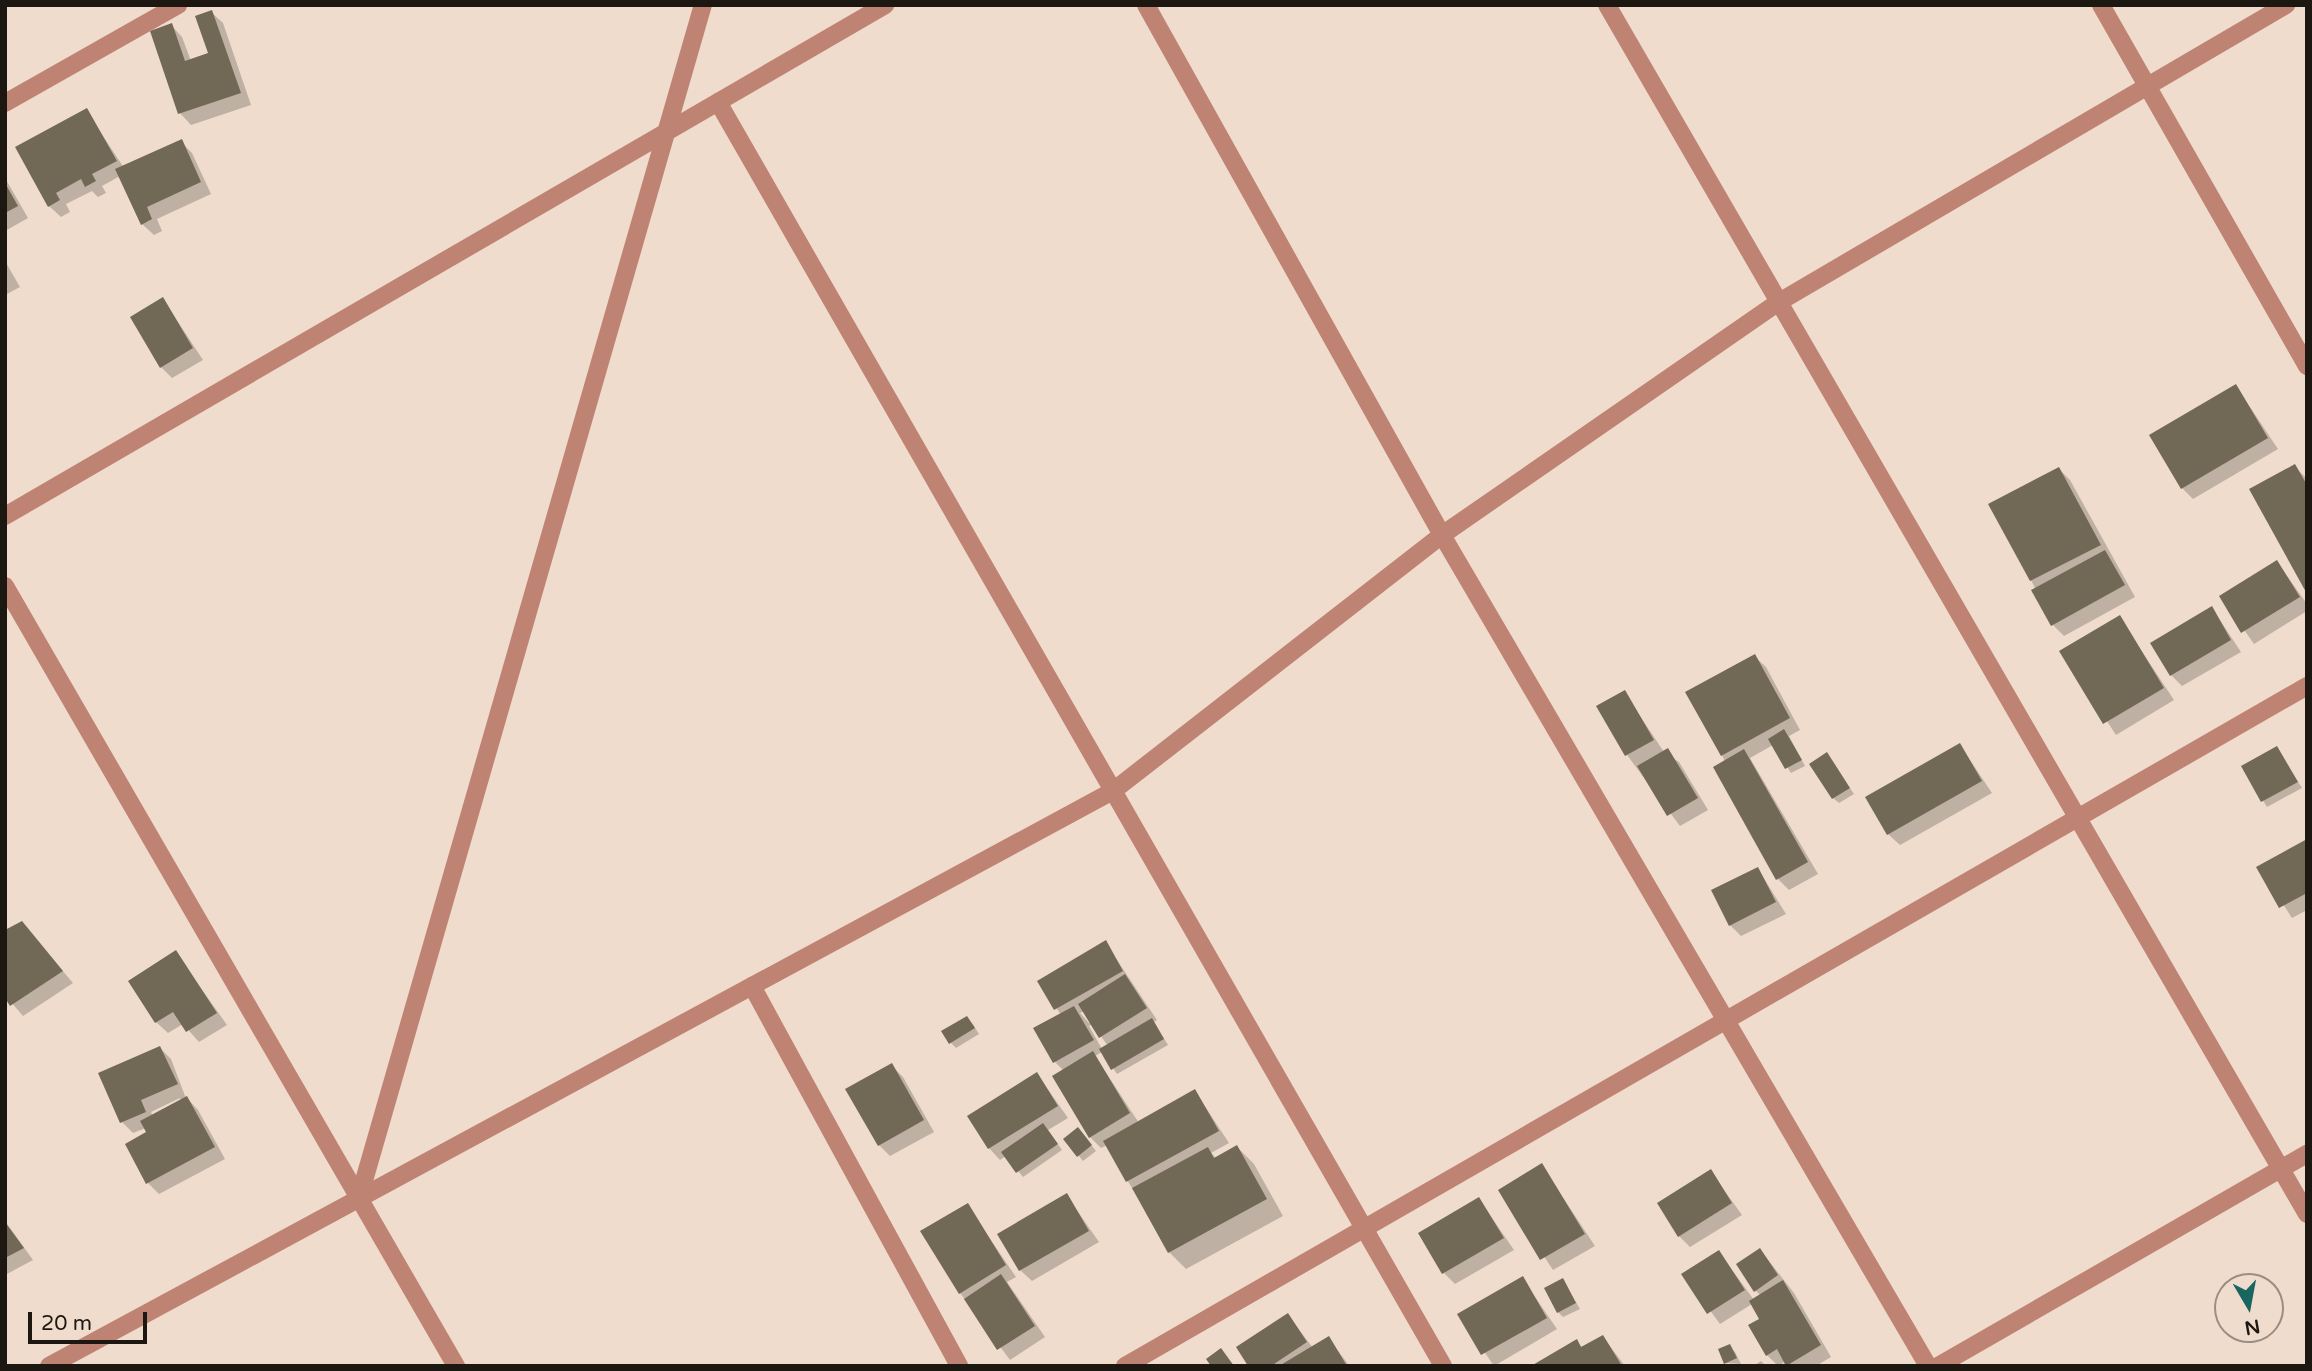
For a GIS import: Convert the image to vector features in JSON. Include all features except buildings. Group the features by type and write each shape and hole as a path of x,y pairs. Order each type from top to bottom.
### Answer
{"street":[{"path":"5,103 178,5"},
{"path":"359,1198 703,5"},
{"path":"5,516 885,5"},
{"path":"1146,5 1442,535 1729,1019 1928,1366"},
{"path":"1608,5 2307,1214"},
{"path":"2101,5 2307,366"},
{"path":"49,1366 1113,791 1442,535 1779,302 2286,5"},
{"path":"718,102 1443,1366"},
{"path":"5,586 456,1366"},
{"path":"1125,1366 2307,686"},
{"path":"752,986 959,1366"},
{"path":"1938,1366 2307,1154"}]}
